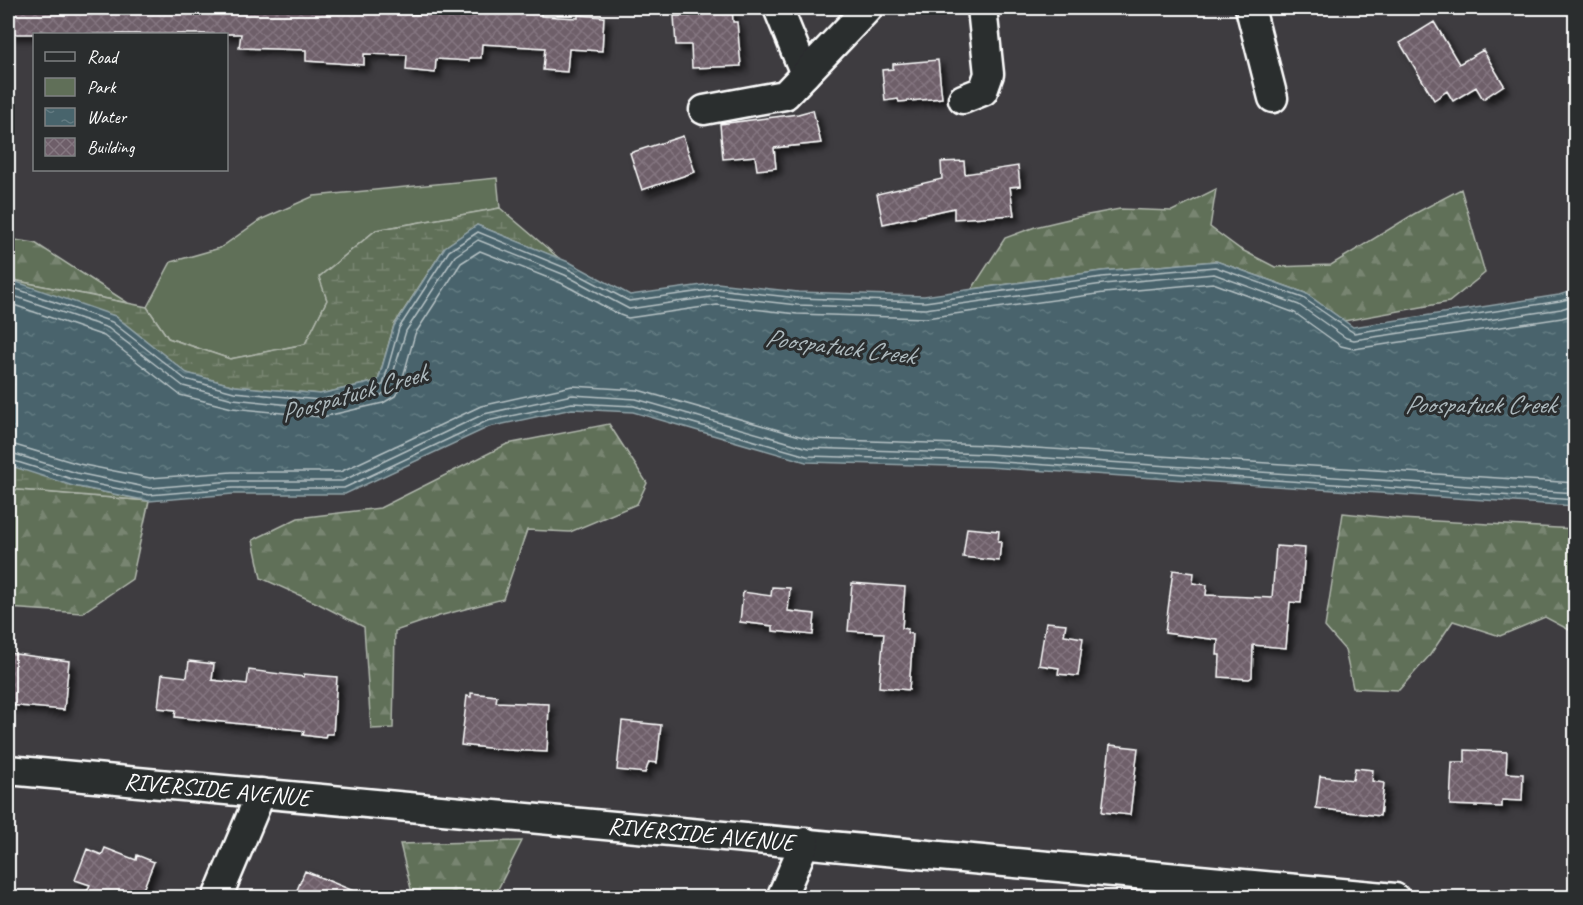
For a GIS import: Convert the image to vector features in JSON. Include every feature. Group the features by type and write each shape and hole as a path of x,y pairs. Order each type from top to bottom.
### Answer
{"street":[{"path":"778,8 805,74"},
{"path":"704,110 785,95 868,8"},
{"path":"963,99 983,91 989,74 982,8"},
{"path":"1250,8 1273,98"},
{"name":"RIVERSIDE AVENUE","path":"8,770 805,842 1337,895 1395,897"},
{"path":"217,897 261,793"},
{"path":"781,897 805,842"}],"green space":[{"path":"497,178 500,208 376,230 320,276 327,300 305,344 230,359 168,338 147,307 171,262 220,248 260,220 314,196"},
{"path":"1216,189 1210,227 1240,249 1275,267 1331,265 1414,214 1461,189 1485,273 1449,302 1344,321 1305,293 1216,261 1102,271 972,289 1005,238 1035,227 1120,209 1172,211"},
{"path":"500,208 560,259 477,225 445,247 394,325 378,381 320,394 235,386 186,373 115,316 8,296 8,279 147,307 168,338 230,359 305,344 327,300 319,277 376,230"},
{"path":"8,239 35,243 128,303 8,279"},
{"path":"609,424 647,483 637,504 570,532 527,530 503,599 439,616 395,631 393,728 371,729 364,627 261,578 253,540 298,518 380,508 507,444"},
{"path":"8,460 73,486 149,501 8,489"},
{"path":"8,489 149,501 132,579 82,613 8,608"},
{"path":"1343,513 1401,519 1575,529 1575,633 1545,617 1500,636 1453,621 1430,655 1399,690 1353,688 1345,650 1325,627"},
{"path":"522,841 494,897 413,897 400,844"}],"water":[{"name":"Poospatuck Creek","path":"477,225 571,263 630,295 717,283 798,292 924,296 1102,271 1216,261 1305,293 1353,327 1559,295 1575,290 1575,506 987,467 806,462 633,412 572,409 489,427 345,494 233,494 149,501 73,486 8,465 8,279 115,316 187,373 235,386 320,394 378,381 394,326 445,247"}],"building":[{"path":"8,8 381,8 381,13 451,15 452,8 484,8 541,12 541,16 604,17 602,51 569,49 567,72 543,70 545,48 482,44 481,58 469,58 469,61 436,59 435,73 406,70 407,55 364,54 364,65 306,61 306,50 239,48 241,34 41,31 41,33 33,34 8,34"},
{"path":"689,8 732,8 733,22 737,22 741,66 692,68 691,45 676,45 674,16 689,16"},
{"path":"1434,22 1459,64 1483,50 1504,85 1483,99 1476,87 1453,101 1447,91 1434,100 1400,43"},
{"path":"938,60 942,98 885,101 882,70 893,69 893,64"},
{"path":"813,110 821,143 774,148 776,168 757,170 755,156 723,159 720,124"},
{"path":"683,136 695,172 642,190 630,153"},
{"path":"964,161 965,174 1018,166 1020,186 1010,187 1014,215 954,219 954,208 883,224 877,194 942,179 941,162"},
{"path":"967,528 999,531 998,542 1001,542 999,561 963,557"},
{"path":"1276,546 1305,548 1301,603 1290,602 1286,648 1253,645 1252,677 1249,679 1219,677 1218,640 1165,633 1173,570 1194,573 1193,583 1207,585 1206,595 1272,598"},
{"path":"852,583 905,587 902,628 908,629 907,633 913,634 909,690 879,687 884,633 848,631"},
{"path":"772,587 790,588 788,611 815,614 813,635 773,631 773,626 740,622 743,592 771,596"},
{"path":"1046,622 1066,624 1064,635 1083,638 1078,676 1058,674 1059,668 1039,665"},
{"path":"8,653 69,661 64,710 8,705"},
{"path":"189,661 214,664 212,680 247,684 249,670 304,677 304,674 337,677 333,734 326,734 325,738 303,735 304,731 299,730 175,717 176,710 158,708 162,674 187,677"},
{"path":"471,693 497,696 496,702 549,704 547,752 461,745 467,696 471,697"},
{"path":"622,721 661,725 657,763 649,762 645,773 617,770"},
{"path":"1110,745 1138,748 1130,815 1102,812"},
{"path":"1465,750 1507,752 1506,773 1523,774 1522,801 1502,800 1502,807 1450,805 1452,762 1465,762"},
{"path":"1355,768 1373,770 1372,781 1384,783 1380,816 1316,808 1320,776 1353,780"},
{"path":"105,848 136,860 137,855 154,862 140,897 84,897 90,885 75,880 87,849 102,855"},
{"path":"305,871 368,897 294,897"}]}
